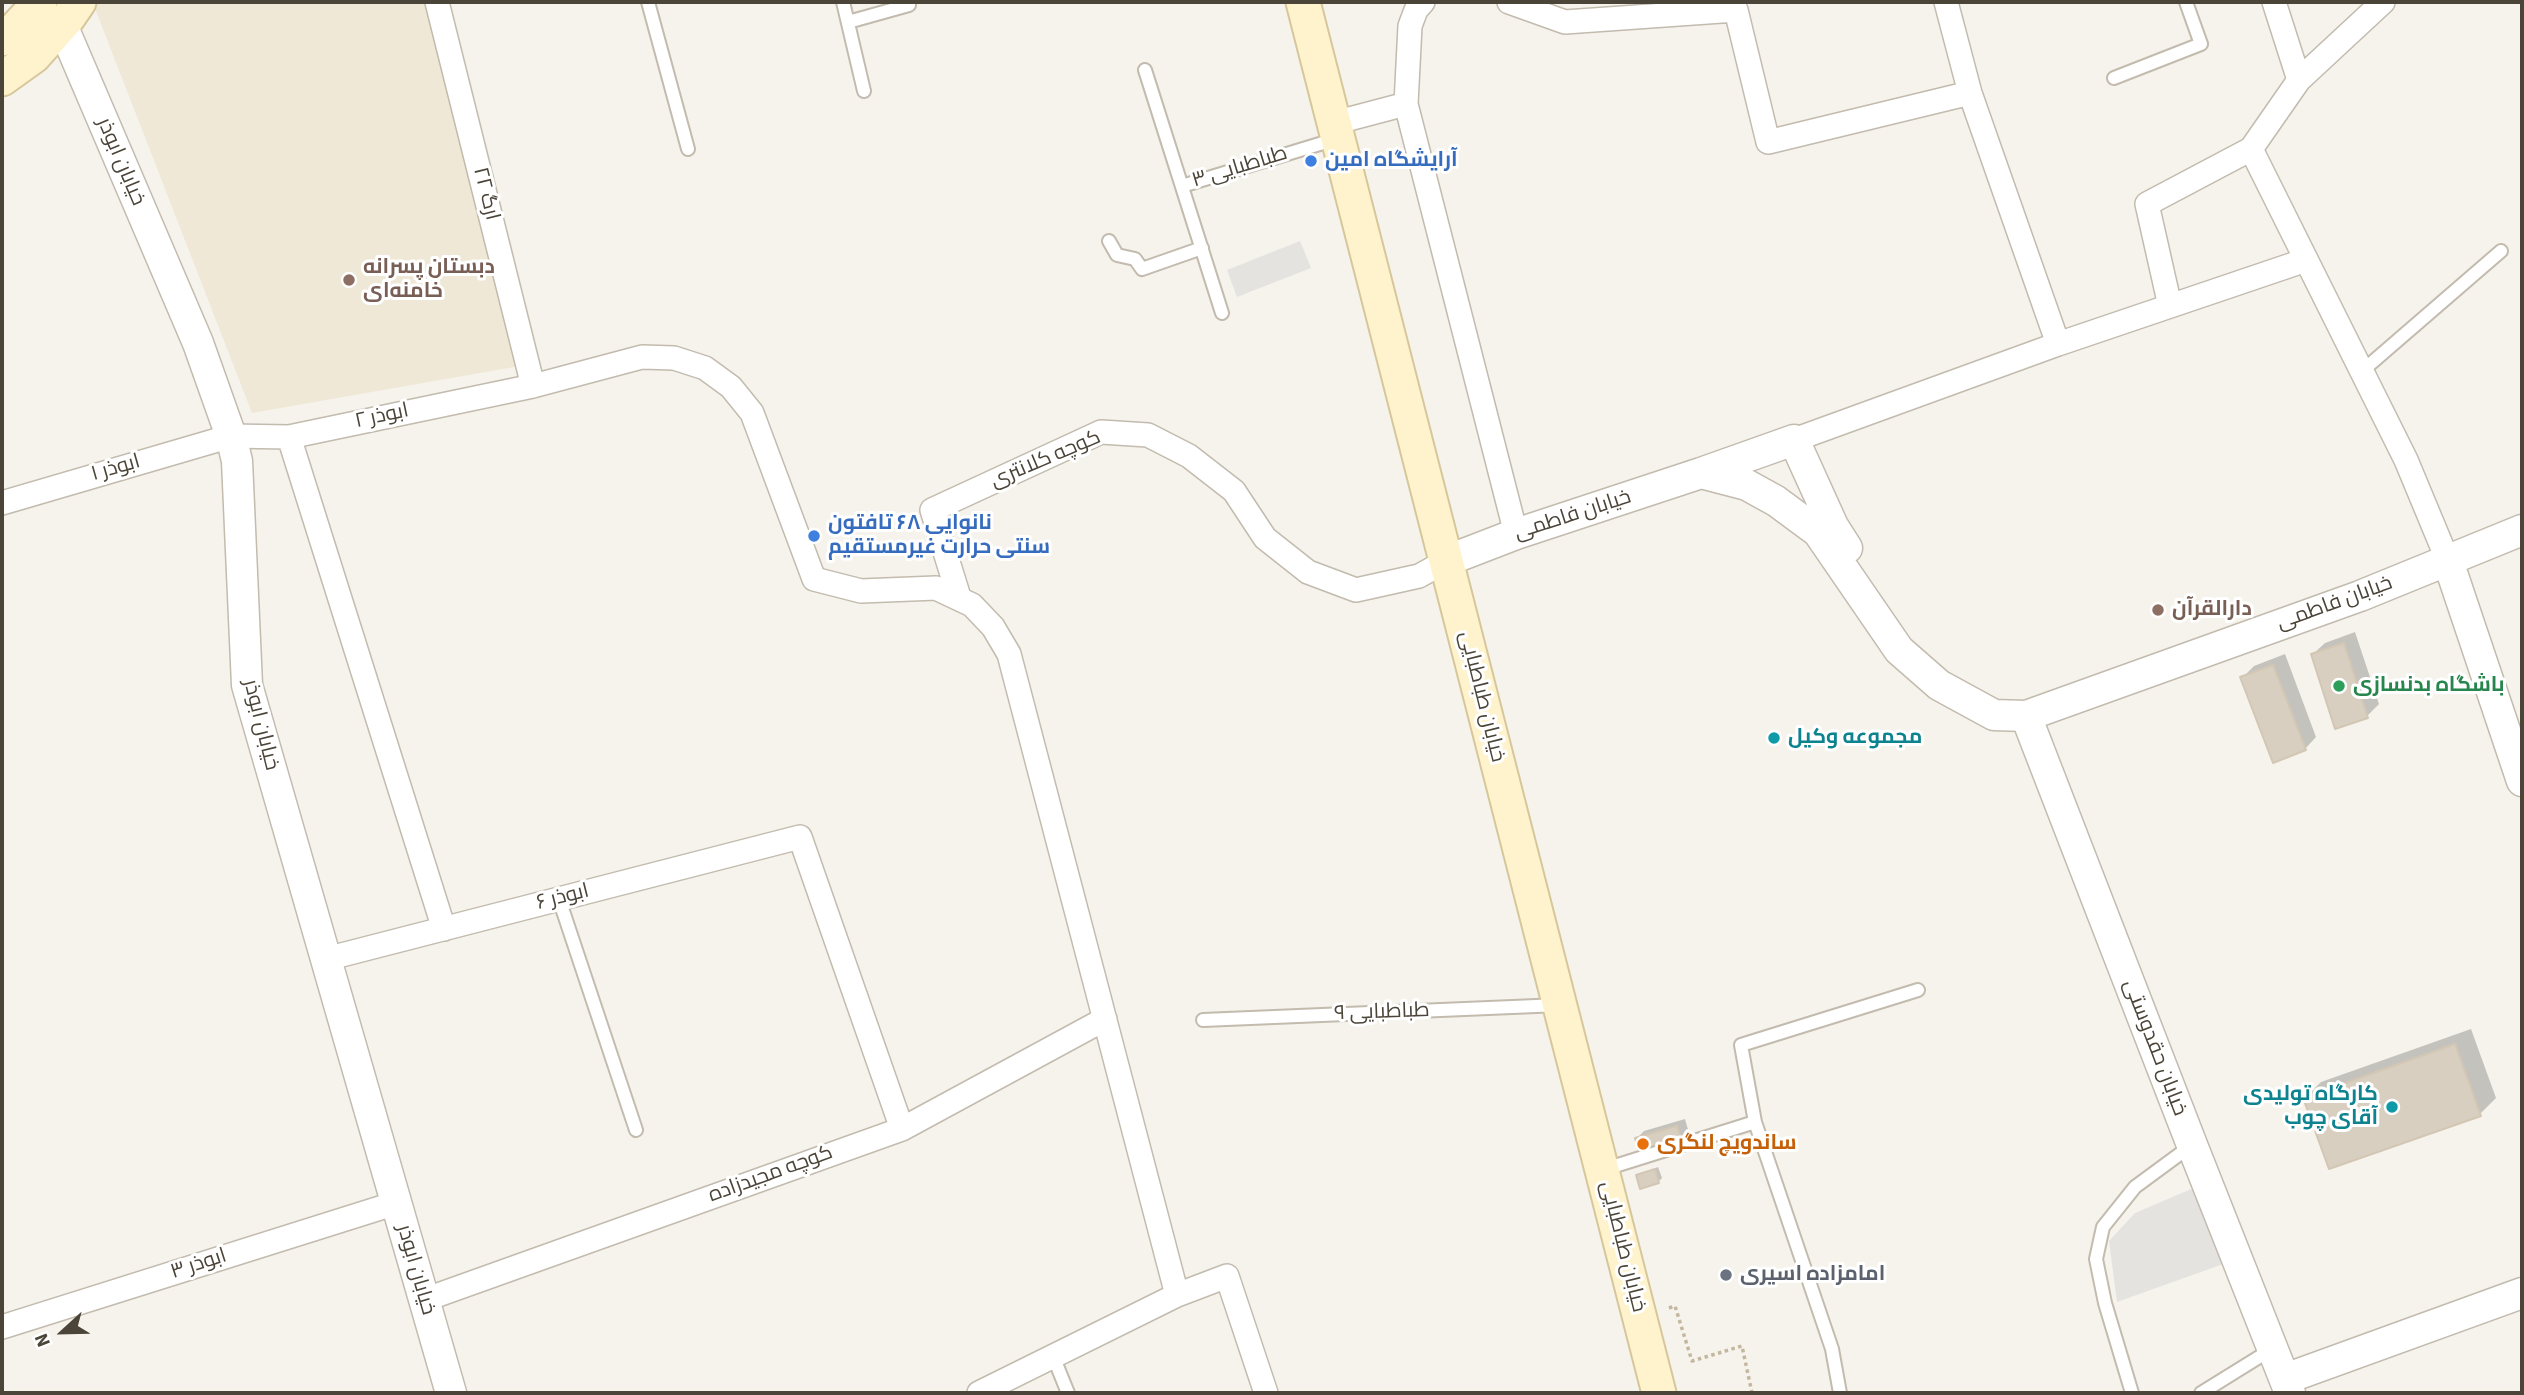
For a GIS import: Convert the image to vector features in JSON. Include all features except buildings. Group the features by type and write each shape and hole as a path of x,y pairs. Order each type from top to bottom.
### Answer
{"main road":[{"name":"خیابان طباطبایی","path":"1303,2 1659,1393"},
{"path":"2,39 60,10"},
{"path":"2,79 34,56 60,10"}],"street":[{"name":"ارگ ۲۲","path":"437,2 533,386"},
{"path":"1423,2 1416,10 1410,26 1406,104 1516,534"},
{"path":"1509,2 1565,22 1736,9 1768,142 1970,93"},
{"path":"1946,2 1970,93 2058,344"},
{"path":"2274,2 2299,80"},
{"path":"2170,306 2147,204 2251,149 2299,80 2383,2"},
{"name":"خیابان ابوذر","path":"60,10 198,343 231,436 237,461 247,685 451,1393"},
{"path":"1336,131 1406,104"},
{"path":"2251,149 2406,460 2448,561 2522,781"},
{"path":"2026,716 1947,673 1908,642 1833,526 1794,440 2058,344 2306,260"},
{"name":"ابوذر ۲","path":"231,436 289,437 533,386 642,357 674,358 705,368 732,387 752,413 814,579 861,590 936,588 959,597"},
{"name":"کوچه کلانتری","path":"959,597 932,510 1101,432 1148,435 1189,456 1234,491 1265,538 1308,572 1320,577 1356,590 1419,576 1446,561"},
{"name":"ابوذر ۱","path":"2,502 231,436"},
{"path":"289,437 444,929"},
{"name":"خیابان فاطمی","path":"1446,561 1516,534 1701,474 1794,440"},
{"name":"خیابان فاطمی","path":"1701,474 1747,485 1776,501 1818,532 1899,650 1938,685 1994,715 2026,716 2360,596 2522,530"},
{"path":"959,597 972,605 993,627 1009,654 1177,1295"},
{"name":"خیابان حقدوستی","path":"2026,716 2288,1386"},
{"name":"ابوذر ۶","path":"326,959 800,837 902,1129"},
{"name":"کوچه مجیدزاده","path":"424,1300 902,1129 1105,1019"},
{"name":"ابوذر ۳","path":"2,1327 396,1202"},
{"path":"979,1393 1177,1295 1227,1276 1266,1393"},
{"path":"2288,1386 2522,1293"}],"lane":[{"path":"648,2 688,149"},
{"path":"843,2 864,91"},
{"path":"2113,78 2201,44 2186,2"},
{"path":"848,22 909,5"},
{"path":"1145,70 1222,313"},
{"name":"طباطبایی ۳","path":"1182,186 1336,131"},
{"path":"1109,241 1117,255 1135,260 1142,269 1202,248"},
{"path":"2361,372 2501,251"},
{"path":"559,899 636,1130"},
{"path":"1840,1393 1832,1349 1755,1122 1741,1045 1918,990"},
{"name":"طباطبایی ۹","path":"1203,1020 1560,1005"},
{"path":"1602,1170 1755,1122"},
{"path":"2132,1393 2105,1303 2096,1259 2103,1227 2136,1187 2192,1146"},
{"path":"2201,1393 2273,1349"},
{"path":"1053,1356 1069,1393"}],"path":[{"path":"1669,1308 1675,1306 1692,1361 1742,1346 1752,1393"}],"shaded area":[{"path":"96,2 424,2 520,366 252,413 94,6"},
{"path":"1300,241 1311,268 1237,297 1227,270"},
{"path":"2196,1187 2226,1263 2117,1302 2109,1241 2135,1213"}],"place":[{"name":"آرایشگاه امین","path":"1311,161"},
{"name":"دبستان پسرانه خامنه‌ای","path":"349,280"},
{"name":"نانوایی ۶۸ تافتون سنتی حرارت غیرمستقیم","path":"814,536"},
{"name":"دارالقرآن","path":"2158,610"},
{"name":"باشگاه بدنسازی","path":"2339,686"},
{"name":"مجموعه وکیل","path":"1774,738"},
{"name":"کارگاه تولیدی آقای چوب","path":"2392,1107"},
{"name":"ساندویچ لنگری","path":"1643,1144"},
{"name":"امامزاده اسیری","path":"1726,1275"}]}
